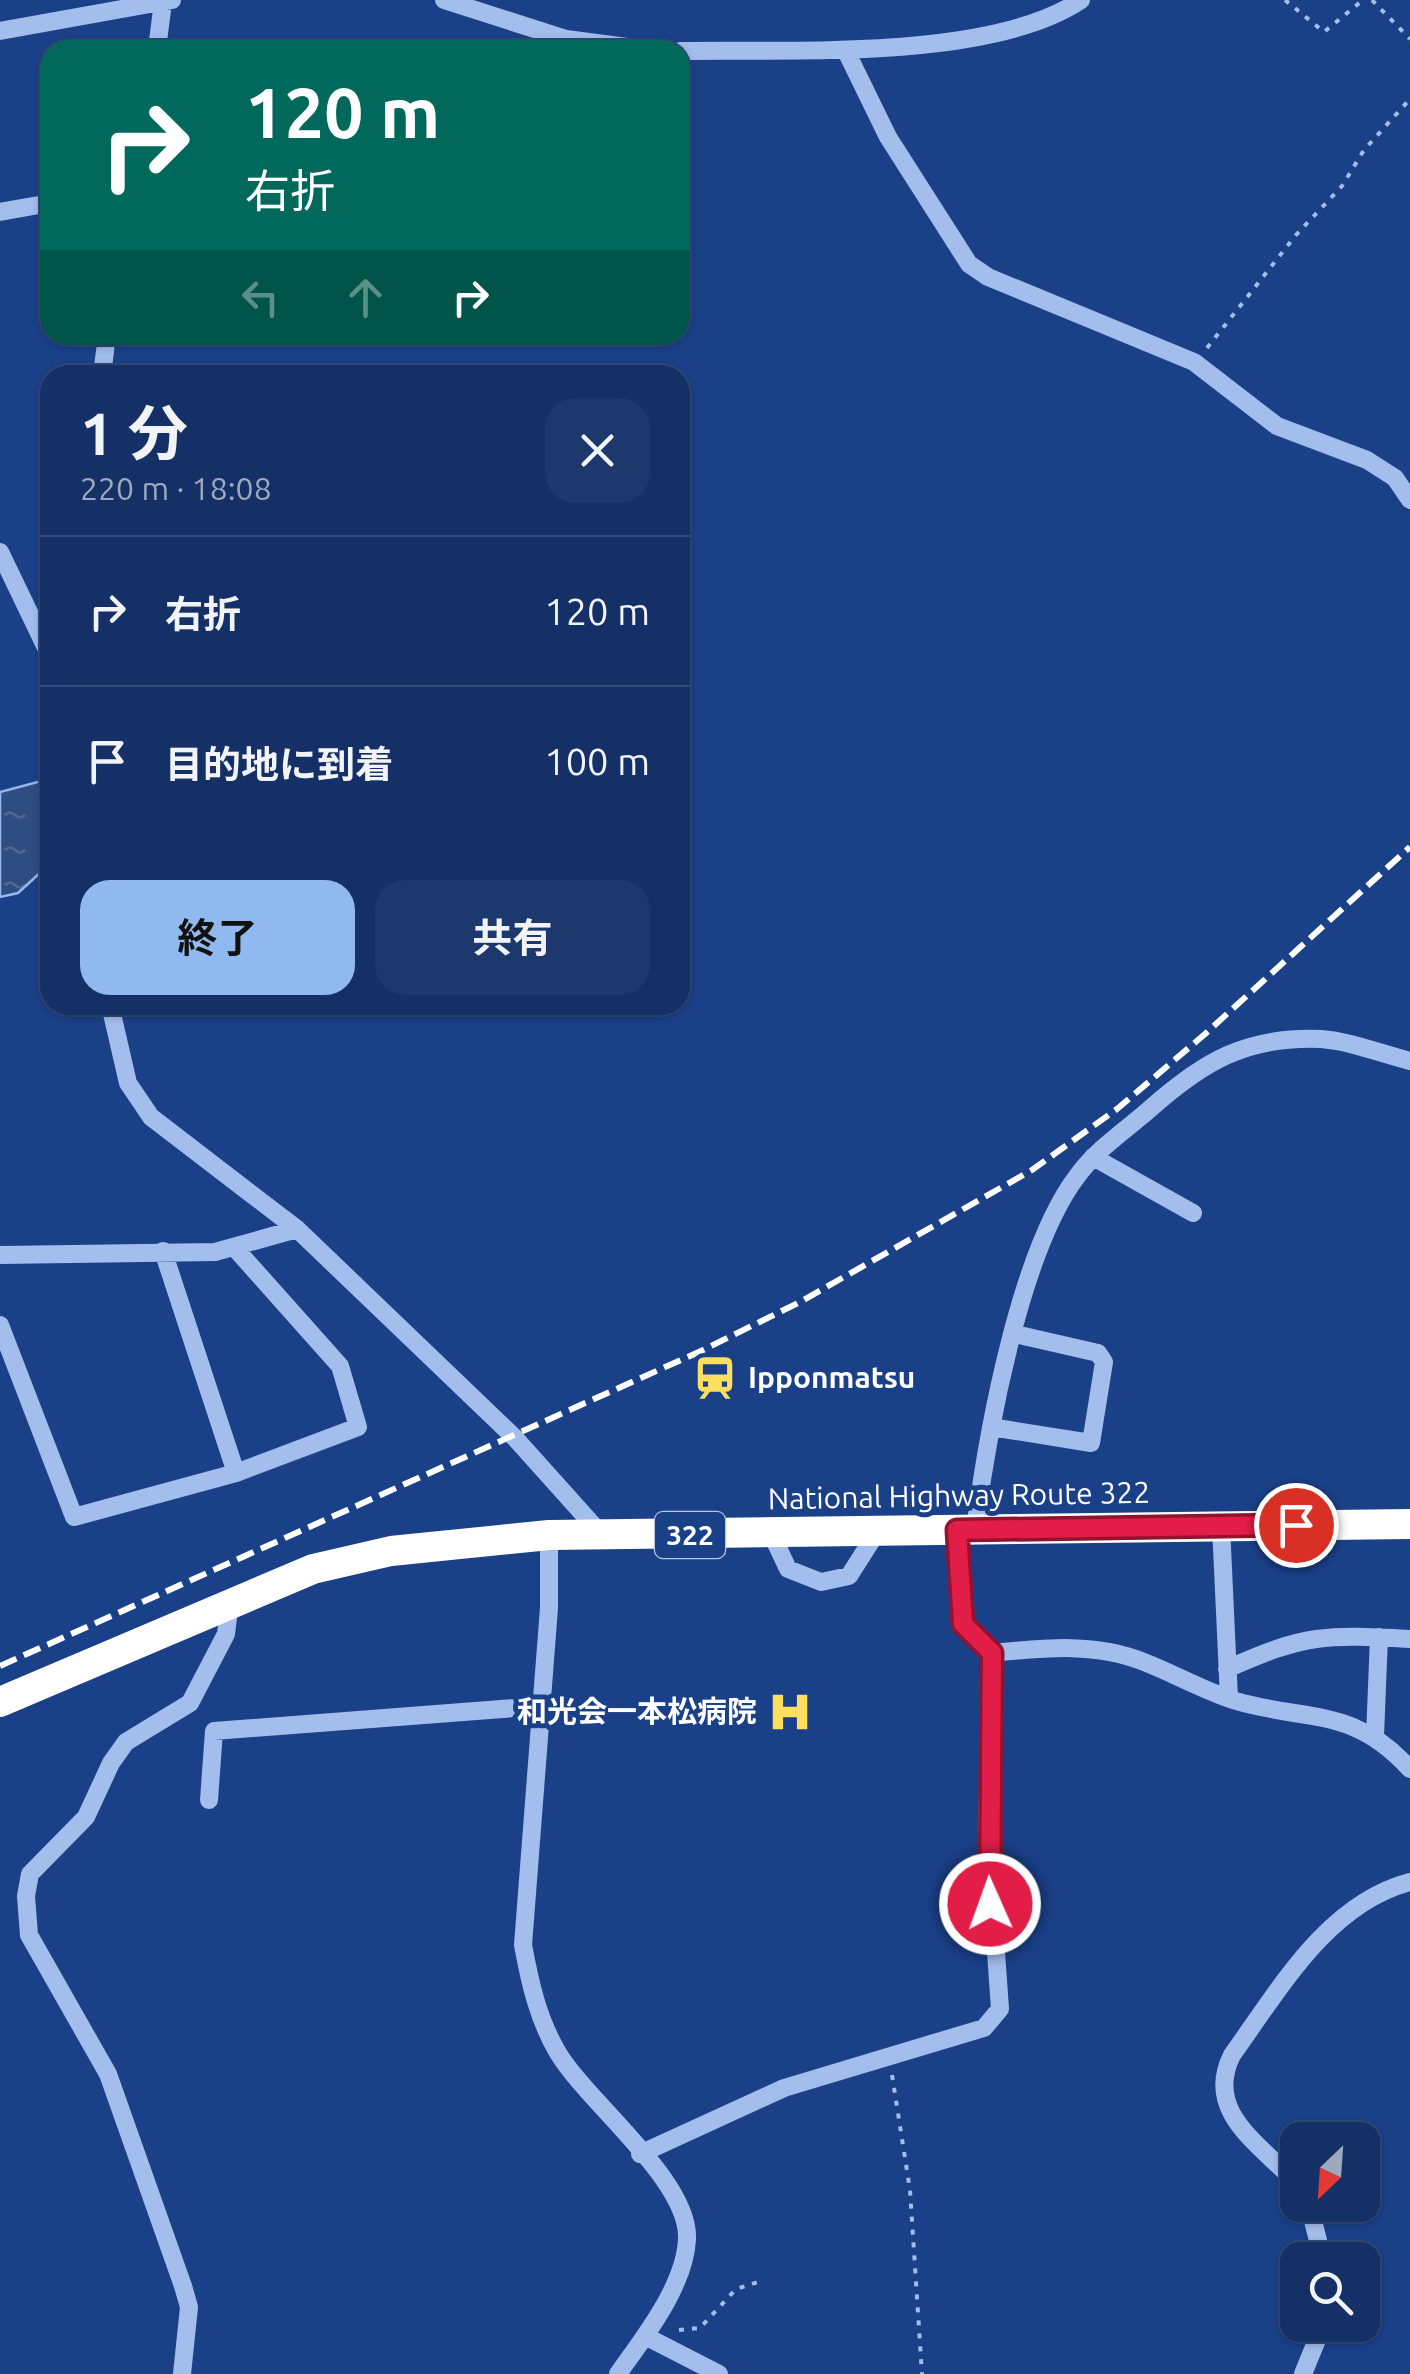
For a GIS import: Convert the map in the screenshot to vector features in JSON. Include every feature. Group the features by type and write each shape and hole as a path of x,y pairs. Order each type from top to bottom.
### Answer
{"highway":[{"name":"National Highway Route 322","path":"0,1702 314,1569 392,1551 549,1535 1410,1524"}],"street":[{"path":"444,0 574,40"},
{"path":"690,51 846,50 981,36 1043,21 1080,0"},
{"path":"0,31 168,1 158,40"},
{"path":"846,50 888,138 969,264 988,277 1194,362 1277,426 1367,460 1395,478 1410,500"},
{"path":"0,212 40,205"},
{"path":"0,552 40,635"},
{"path":"112,1015 128,1082 152,1117 297,1230 515,1438 602,1536"},
{"path":"640,2154 784,2088 984,2028 1000,2009 987,1825 992,1653 963,1624 966,1530 1015,1334 1049,1222 1093,1156 1192,1071 1215,1058 1282,1041 1324,1039 1410,1061"},
{"path":"1093,1156 1193,1214"},
{"path":"0,1255 214,1252 297,1230"},
{"path":"0,1325 74,1517 236,1473 358,1427 340,1366 234,1247"},
{"path":"163,1251 236,1473"},
{"path":"991,1426 1091,1442 1104,1362 1098,1353 1015,1334"},
{"path":"1221,1526 1229,1698"},
{"path":"772,1535 788,1569 820,1582 849,1576 878,1532"},
{"path":"549,1535 549,1608 523,1945 532,1996 560,2056 680,2205 687,2239 676,2279 650,2339 618,2374"},
{"path":"182,2374 189,2307 184,2286 108,2074 29,1935 26,1896 30,1874 86,1817 111,1762 126,1742 190,1703 226,1634 230,1602"},
{"path":"1227,1669 1287,1642 1328,1634 1410,1639"},
{"path":"1375,1736 1379,1637"},
{"path":"992,1653 1053,1647 1098,1650 1140,1660 1229,1698 1267,1709 1332,1716 1375,1736 1410,1769"},
{"path":"210,1800 214,1731 541,1706"},
{"path":"1280,2166 1237,2122 1226,2105 1222,2076 1243,2040 1330,1927 1392,1887 1410,1882"},
{"path":"650,2339 719,2374"},
{"path":"1303,2374 1316,2342"}],"path":[{"path":"1285,0 1324,32 1363,0"},
{"path":"1372,0 1410,39"},
{"path":"1194,362 1296,234 1342,186 1364,150 1410,99"},
{"path":"886,2056 910,2190 922,2374"},
{"path":"650,2339 666,2328 700,2328 736,2289 764,2280"}],"water":[{"path":"40,781 40,873 18,893 0,897 0,792"}],"railway":[{"path":"0,1666 701,1351 800,1302 1032,1170 1117,1109 1205,1034 1410,847"}],"place":[{"name":"Ipponmatsu","path":"715,1378"},
{"name":"和光会一本松病院","path":"790,1712"}],"route":[{"path":"990,1904 987,1825 992,1653 963,1624 957,1530 1296,1525"}]}
